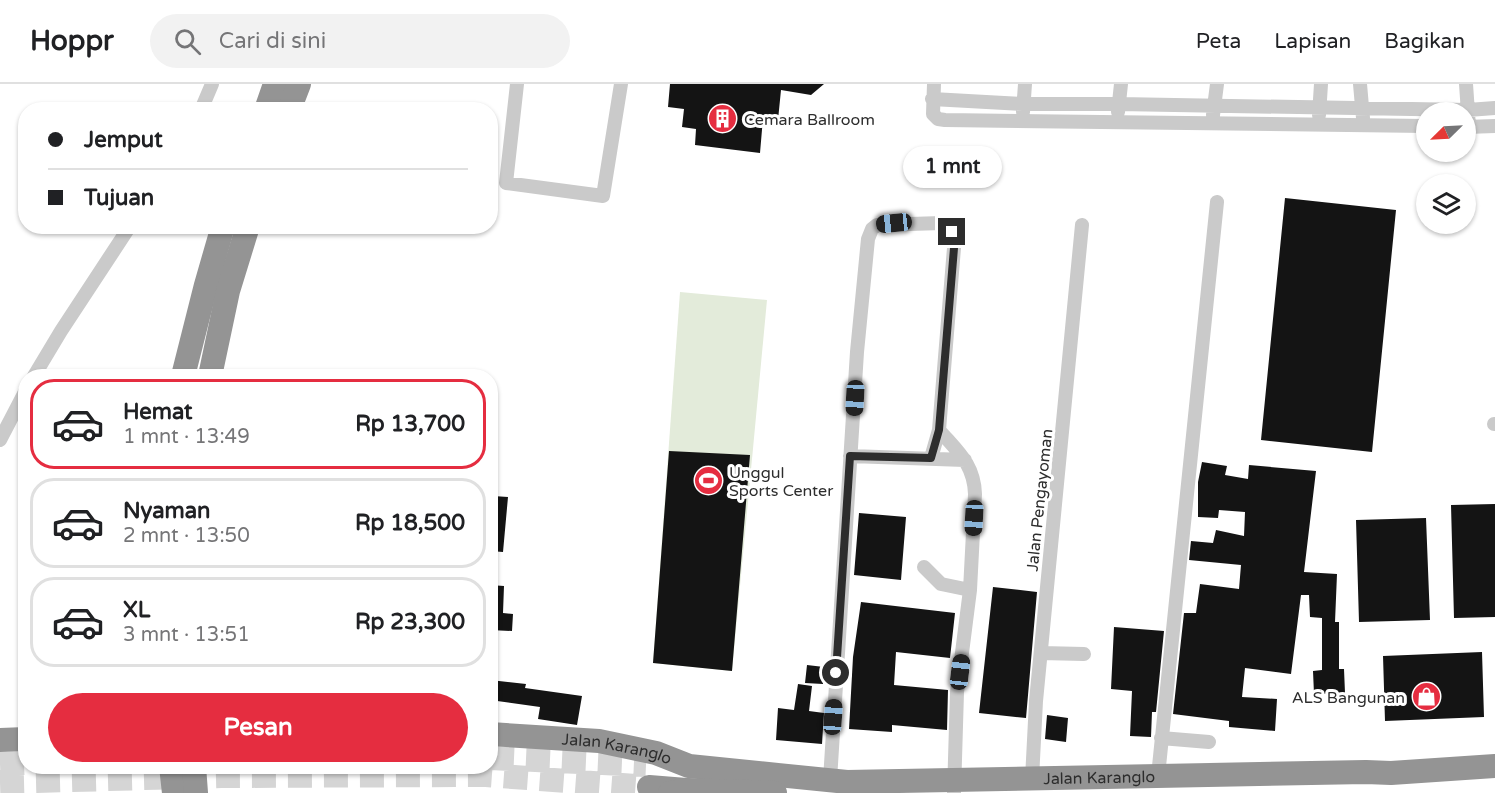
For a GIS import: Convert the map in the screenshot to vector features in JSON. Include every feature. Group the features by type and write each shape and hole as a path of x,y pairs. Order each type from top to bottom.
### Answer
{"highway":[{"path":"269,102 275,84"},
{"path":"292,102 299,84"},
{"path":"185,369 221,234"},
{"path":"211,369 228,291 245,234"},
{"path":"224,369 242,295 247,234"},
{"name":"Jalan Karanglo","path":"498,735 598,741 656,753 668,780"},
{"path":"0,741 18,740"},
{"name":"Jalan Karanglo","path":"668,780 830,780 953,787 1032,779 1366,771 1390,773 1495,766"},
{"path":"172,774 174,793"},
{"path":"194,774 195,793"},
{"name":"Jalan Karanglo","path":"668,780 775,793"},
{"name":"Jalan Karanglo","path":"1112,793 1495,783"}],"street":[{"path":"204,102 212,84"},
{"path":"517,84 506,183 603,196 621,84"},
{"path":"934,84 933,114 941,120 1416,126"},
{"path":"1023,122 1025,84"},
{"path":"1116,123 1121,84"},
{"path":"1212,124 1217,84"},
{"path":"1319,124 1321,84"},
{"path":"1360,84 1363,125"},
{"path":"1466,84 1467,102"},
{"path":"932,99 1023,104 1416,110"},
{"path":"1476,109 1495,108"},
{"path":"1476,127 1495,126"},
{"path":"1158,776 1217,202"},
{"path":"830,780 850,456 868,239 872,229 877,225 942,222 952,232 954,248 939,430 931,458"},
{"name":"Jalan Pengayoman","path":"1032,779 1036,701 1082,225"},
{"path":"38,369 60,331 125,234"},
{"path":"0,440 18,405"},
{"path":"939,430 965,460 973,473 975,488 970,590 957,692 953,787"},
{"path":"850,456 965,460"},
{"path":"924,567 941,584 970,590"},
{"path":"1041,653 1084,654"},
{"path":"1161,738 1209,742"}],"green space":[{"name":"Unggul Sports Center","path":"680,292 767,300 732,671 653,663"}],"building":[{"name":"Cemara Ballroom","path":"670,84 824,84 811,95 781,90 778,120 763,118 760,153 695,145 696,129 682,127 684,109 668,107"},
{"path":"1285,198 1396,210 1372,452 1261,440"},
{"path":"669,451 750,455 732,671 653,663"},
{"path":"1202,462 1227,466 1225,475 1248,479 1249,465 1316,471 1304,572 1337,574 1335,622 1339,622 1339,669 1344,669 1345,693 1314,694 1313,671 1322,670 1322,618 1310,617 1309,595 1301,595 1291,674 1245,668 1242,697 1277,699 1275,731 1229,727 1229,721 1173,714 1184,613 1196,613 1200,584 1239,589 1241,565 1189,560 1191,541 1213,543 1216,530 1244,536 1245,512 1219,510 1218,518 1198,517 1198,482"},
{"path":"498,496 508,497 503,552 498,552"},
{"path":"1495,504 1495,617 1454,618 1451,505"},
{"path":"859,513 906,517 901,580 854,575"},
{"path":"1426,518 1430,620 1359,622 1356,520"},
{"path":"498,586 504,586 503,613 513,614 512,631 498,630"},
{"path":"993,587 1037,592 1026,718 979,713"},
{"path":"861,602 955,613 950,658 896,652 894,685 948,690 947,730 892,725 892,732 849,729 853,657"},
{"path":"1114,627 1164,631 1156,712 1152,712 1151,737 1130,736 1132,691 1111,689"},
{"path":"1482,652 1484,717 1385,721 1383,656"},
{"path":"807,665 824,667 823,684 805,683"},
{"path":"498,681 526,684 525,688 582,696 577,725 538,719 540,707 498,701"},
{"path":"798,684 812,686 809,711 824,713 822,744 776,740 778,708 794,710"},
{"path":"1047,715 1068,718 1066,742 1045,739"}],"tunnel":[{"path":"498,758 646,765"},
{"path":"0,764 18,763"},
{"path":"0,782 221,776 486,775 649,787"}],"place":[{"name":"Cemara Ballroom","path":"723,119"},
{"name":"Unggul Sports Center","path":"708,481"},
{"name":"ALS Bangunan","path":"1426,697"}],"route":[{"path":"836,673 850,456 931,458 939,430 954,248 952,232"}]}
